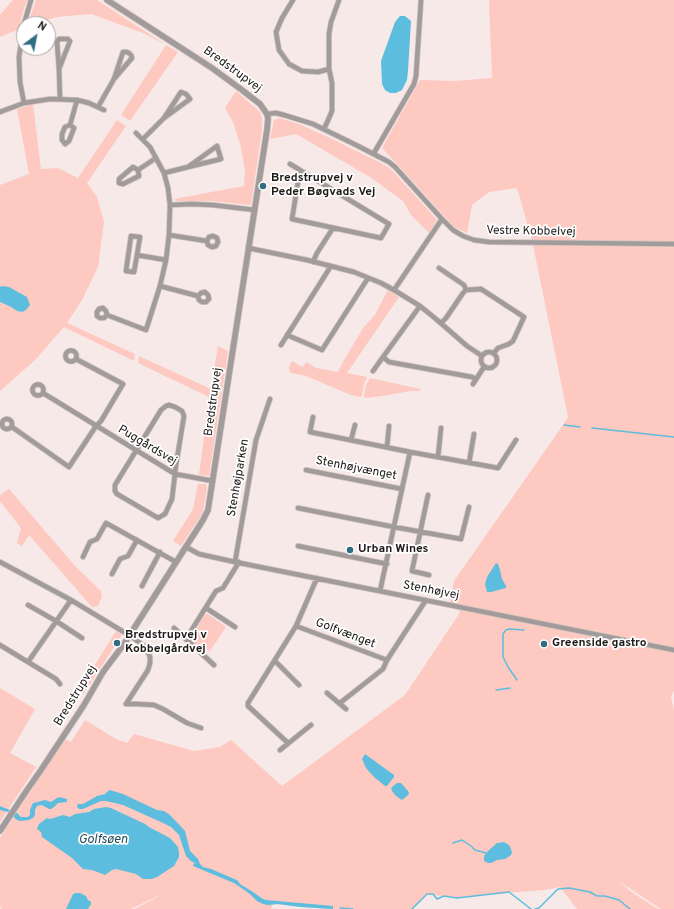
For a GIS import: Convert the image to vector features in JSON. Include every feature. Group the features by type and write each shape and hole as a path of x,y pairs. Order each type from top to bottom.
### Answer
{"street":[{"path":"24,103 20,82 19,57 24,24 31,0"},
{"name":"Bredstrupvej","path":"0,831 84,705 103,672 130,635 208,510 267,130 267,114 260,104 212,68 108,0"},
{"path":"293,0 282,18 276,32 279,50 289,64 302,71 318,72 329,69"},
{"path":"324,129 332,111 332,83 329,69 328,34 339,0"},
{"path":"374,153 414,84 416,76 421,0"},
{"path":"59,69 70,41 68,39 59,39 57,42 60,99"},
{"path":"98,107 114,79 132,58 129,53 123,52 114,79"},
{"path":"143,140 164,118 190,99 186,94 181,92 164,118"},
{"path":"0,112 24,103 40,100 60,99 77,100 104,110"},
{"path":"70,125 77,100"},
{"name":"Vestre Kobbelvej","path":"267,114 276,113 314,124 374,153 389,162 453,230 474,240 489,242 674,244"},
{"path":"107,315 146,330 160,286 166,260 170,205 168,188 164,174 156,158 136,133"},
{"path":"164,174 221,159 217,146 188,167"},
{"path":"138,170 156,158"},
{"path":"290,164 300,170 389,224 380,238 292,219 300,170"},
{"path":"133,167 138,170 139,176 123,184 119,183 119,179 133,167"},
{"path":"170,205 212,205 255,210"},
{"path":"394,290 442,219"},
{"path":"313,262 333,228"},
{"path":"169,235 207,241"},
{"path":"131,236 140,237 137,255 134,272 126,271 131,236"},
{"path":"248,248 332,266 354,272 368,278 394,290 420,306 467,346 482,356"},
{"path":"137,255 166,260"},
{"path":"281,345 332,266"},
{"path":"439,268 464,285 466,290"},
{"path":"287,335 322,350 368,278"},
{"path":"160,286 198,296"},
{"path":"441,323 463,292 466,290 480,289 524,317 513,341 498,348 494,353"},
{"path":"373,371 420,306"},
{"path":"484,367 481,361 482,356 488,352 494,353"},
{"path":"484,367 491,368 496,364 497,358 494,353"},
{"path":"383,357 389,362 472,377 474,382 484,367"},
{"path":"12,427 69,467 100,421 122,384 76,359"},
{"name":"Puggårdsvej","path":"43,393 175,474 213,481"},
{"name":"Stenhøjparken","path":"237,562 256,440 270,399"},
{"path":"169,405 182,411 184,416 175,474 172,499 164,514 158,518 116,494 115,491 115,485 161,410 169,405"},
{"path":"313,417 310,432 498,468 516,440"},
{"path":"351,440 355,425"},
{"path":"387,447 389,426"},
{"path":"438,457 441,428"},
{"path":"469,463 474,434"},
{"name":"Stenhøjvænget","path":"380,591 410,452"},
{"name":"Stenhøjvænget","path":"306,470 402,489"},
{"path":"428,495 412,571 429,575"},
{"path":"298,508 461,539 469,507"},
{"path":"83,557 90,542 97,539 106,524 176,562"},
{"path":"112,574 120,559 128,556 137,540"},
{"path":"298,546 386,564"},
{"name":"Stenhøjvej","path":"186,547 199,554 674,650"},
{"path":"142,586 160,552"},
{"path":"0,562 71,600 130,635 147,650 150,657 148,670 126,704 154,705 187,723 201,728"},
{"path":"186,639 216,591 224,588 237,562"},
{"name":"Golfvænget","path":"288,744 248,706 248,703 296,626 317,578"},
{"path":"28,662 71,600"},
{"name":"Golfvænget","path":"340,703 382,668 426,600"},
{"path":"28,605 82,638"},
{"path":"206,608 236,627"},
{"name":"Golfvænget","path":"296,626 388,660"},
{"path":"174,628 214,665"},
{"path":"0,645 56,679 60,684"},
{"path":"275,661 299,684"},
{"path":"328,693 346,709"},
{"path":"280,750 311,725"}],"shaded area":[{"path":"13,0 28,0 22,16 16,16 16,30 0,37 0,15"},
{"path":"36,0 97,0 166,45 143,33 91,14 56,17 56,16 31,16"},
{"path":"489,0 674,0 674,690 671,697 674,710 674,909 661,909 620,882 630,891 658,909 577,909 560,887 544,890 457,898 427,894 412,909 325,909 275,904 272,905 271,909 135,909 168,891 131,909 2,909 0,906 0,838 65,739 71,742 85,720 116,739 127,743 134,734 194,751 220,747 231,740 282,786 405,695 459,614 461,605 450,603 454,581 568,417 532,240 517,188 489,192 472,205 467,233 454,227 382,148 420,80 454,81 492,78"},
{"path":"166,45 178,52 130,121 121,115"},
{"path":"236,91 260,112 262,119 262,130 251,205 210,201 176,201 174,199 244,186 245,171 241,147 233,122 225,108"},
{"path":"33,104 41,169 58,168 78,178 117,120 126,126 87,183 97,197 104,222 98,267 82,300 67,323 135,354 134,361 64,327 35,360 0,391 0,302 17,311 23,312 2,286 0,287 0,185 29,174 17,109"},
{"path":"279,118 299,124 330,138 391,169 437,220 429,233 411,215 403,201 370,177 296,134 270,139 274,120"},
{"path":"388,290 399,297 347,373 367,377 364,383 362,396 351,395 306,376 290,372 289,368 292,361 302,367 306,362 316,368 338,372 363,328 375,315"},
{"path":"218,346 228,351 222,392 209,476 199,475 209,397 138,363 139,356 211,389"},
{"path":"370,378 420,389 420,391 365,398 366,385"},
{"path":"198,484 206,484 207,487 204,507 202,514 181,546 173,541 193,509"},
{"path":"9,489 76,567 101,591 102,596 98,606 92,607 29,535 22,546 17,543 21,528 0,501 0,495"},
{"path":"205,614 208,614 226,627 210,651 205,649 202,650 192,641 191,637"},
{"path":"116,631 122,635 84,693 78,692"},
{"path":"0,688 35,709 10,753 36,767 0,822"}],"water":[{"path":"400,16 405,16 411,21 407,80 402,90 396,93 390,93 385,90 382,84 381,61 395,22"},
{"path":"0,287 9,287 27,297 30,305 26,310 22,312 17,311 0,302"},
{"path":"496,563 498,564 506,588 487,592 485,584 487,577"},
{"path":"365,754 394,775 387,786 374,777 366,768 362,759"},
{"path":"397,783 401,783 409,793 402,800 396,796 391,788"},
{"path":"110,790 123,794 157,810 164,811 170,815 185,831 190,851 203,867 237,880 240,884 266,900 333,906 333,909 263,904 234,883 193,866 194,863 197,864 186,856 179,835 171,827 123,805 106,801 101,801 83,809 79,809 77,807 78,804 83,804 97,796 105,794"},
{"path":"59,797 67,799 67,802 58,803 51,809 42,805 37,806 35,815 29,820 17,820 8,812 0,810 0,806 17,813 21,817 28,817 30,815 30,810 33,803 45,800 51,802"},
{"name":"Golfsøen","path":"106,807 145,824 170,838 178,847 179,853 179,857 174,866 152,879 143,879 136,874 116,869 105,875 92,870 83,869 72,858 42,837 41,832 37,829 39,824 47,818 50,819 63,815 70,817 75,814"},
{"path":"504,842 509,845 511,849 512,853 510,856 491,863 484,861 484,856 488,851 497,843"},
{"path":"76,893 86,896 91,902 88,909 66,909 73,894"}],"waterway":[{"path":"564,425 580,427"},
{"path":"592,428 674,437"},
{"path":"517,680 503,657 503,634 509,629 524,630"},
{"path":"496,690 510,688"},
{"path":"453,843 462,840 475,850 486,853"},
{"path":"535,909 539,908 558,889 569,888 590,892 597,896 605,896 619,900 630,909"},
{"path":"412,909 427,894 433,894 437,899 444,896 457,898 509,892 531,909"},
{"path":"340,908 353,909"}],"place":[{"name":"Bredstrupvej v Peder Bøgvads Vej","path":"263,186"},
{"name":"Urban Wines","path":"350,550"},
{"name":"Bredstrupvej v Kobbelgårdvej","path":"117,643"},
{"name":"Greenside gastro","path":"544,644"}]}
